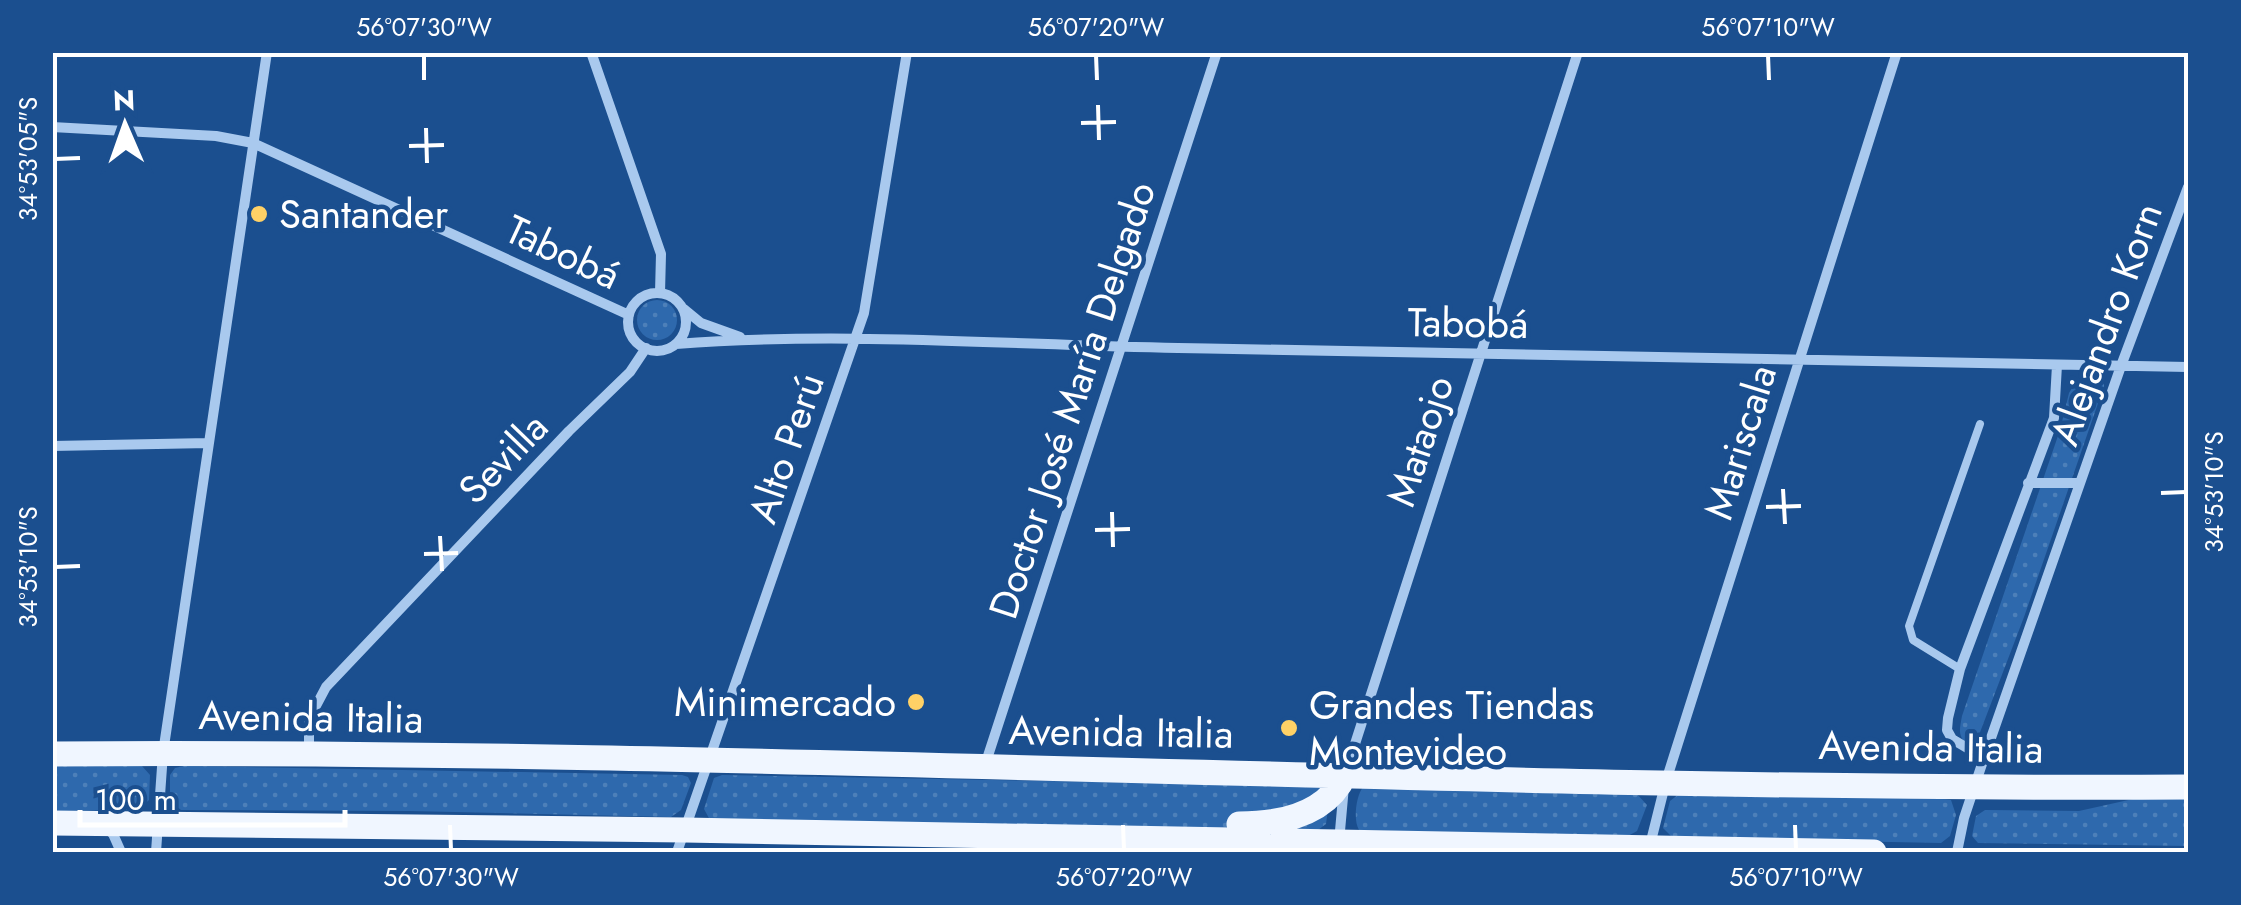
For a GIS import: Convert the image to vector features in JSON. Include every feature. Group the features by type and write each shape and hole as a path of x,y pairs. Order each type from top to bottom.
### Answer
{"main road":[{"name":"Avenida Italia","path":"52,754 708,760 1346,775 2188,787"},
{"path":"1126,837 1170,823 1264,824 1290,817 1321,805 1336,794 1346,775"},
{"path":"52,823 160,822 681,841 935,843 1126,837 1340,847 1874,852"}],"street":[{"path":"156,852 163,753 267,52"},
{"path":"591,52 662,254 660,293"},
{"name":"Alto Perú","path":"681,841 864,313 907,52"},
{"name":"Doctor José María Delgado","path":"984,766 1217,52"},
{"name":"Mataojo","path":"1340,847 1346,775 1578,52"},
{"name":"Mariscala","path":"1649,850 1666,780 1897,52"},
{"name":"Tabobá","path":"52,127 216,136 254,144 629,315"},
{"name":"Alejandro Korn","path":"1957,852 1984,758 2188,186"},
{"name":"Tabobá","path":"746,338 701,323 670,296 660,293 644,296 629,315 630,331 646,348 662,350 676,344 746,338 857,337 1120,347 2188,367"},
{"path":"676,344 686,327 683,308"},
{"name":"Sevilla","path":"309,754 309,719 326,687 630,372 646,348"},
{"name":"Alejandro Korn","path":"1984,758 1952,738 1947,730 1960,669 2054,418 2058,365"},
{"path":"52,446 209,444"},
{"name":"Alejandro Korn","path":"2028,483 2080,482"},
{"path":"101,822 113,834 121,852"}],"lane":[{"path":"1960,669 1913,640 1909,626 1980,424"}],"shaded area":[{"path":"657,300 671,306 677,320 671,334 657,340 643,334 637,320 643,306"},
{"path":"2097,376 2104,386 1974,748 1960,735 1962,716 2060,430 2069,393 2077,380"},
{"path":"52,766 142,766 150,775 149,800 138,810 53,811"},
{"path":"175,768 682,775 691,783 681,810 671,817 181,810 170,801 170,775"},
{"path":"722,775 1321,786 1328,809 1326,824 1318,830 710,820 704,809 714,778"},
{"path":"1363,787 1636,793 1647,805 1637,831 1626,837 1359,830 1356,808"},
{"path":"1679,794 1943,799 1951,800 1956,815 1950,836 1941,843 1684,838 1671,836 1663,828 1670,801"},
{"path":"2133,799 2188,799 2188,846 1978,843 1972,836 1976,816 1985,810 2079,811"}],"place":[{"name":"Santander","path":"259,214"},
{"name":"Minimercado","path":"916,702"},
{"name":"Grandes Tiendas Montevideo","path":"1289,728"}]}
